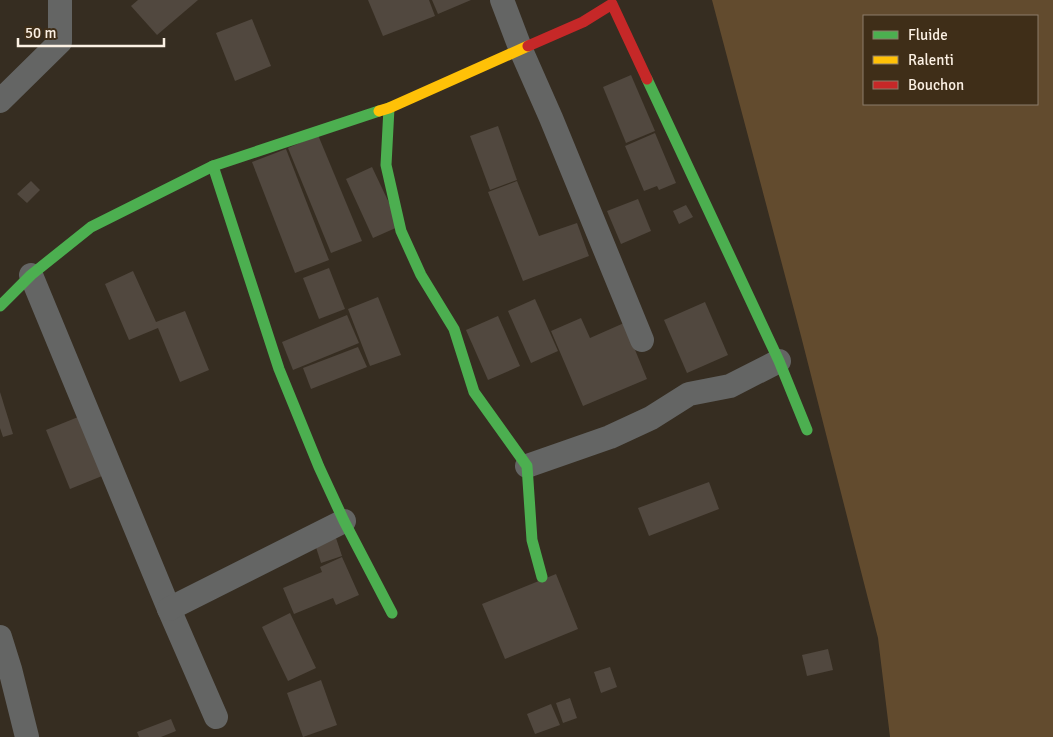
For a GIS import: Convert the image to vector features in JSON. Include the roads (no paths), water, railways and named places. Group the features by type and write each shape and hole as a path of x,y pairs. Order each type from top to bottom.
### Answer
{"street":[{"path":"0,101 60,42 60,0"},
{"path":"502,0 642,340"},
{"path":"0,306 31,275 92,227 213,166 389,108 582,22 612,4 779,362 807,430"},
{"path":"389,108 386,165 401,232 421,275 454,329 474,392 527,466 532,540 542,577"},
{"path":"213,166 279,370 319,467 344,521 392,613"},
{"path":"31,275 216,717"},
{"path":"527,466 610,437 651,418 689,394 730,386 779,362"},
{"path":"170,610 344,521"},
{"path":"0,637 5,670 27,737"}]}
